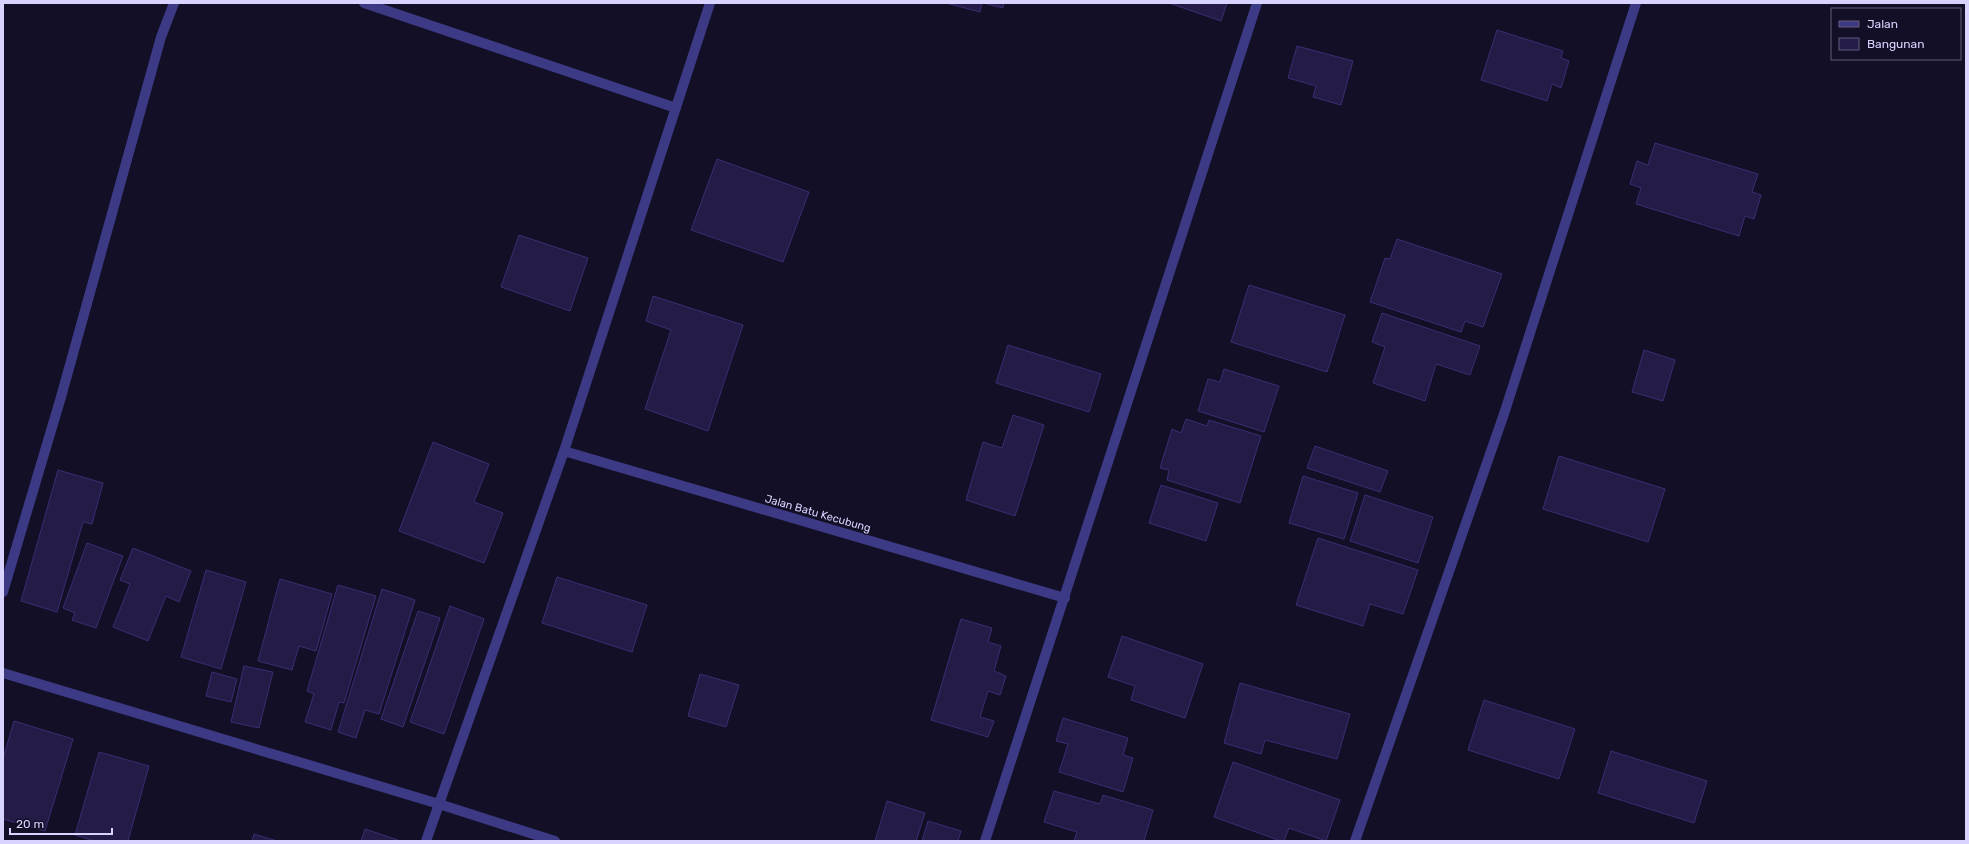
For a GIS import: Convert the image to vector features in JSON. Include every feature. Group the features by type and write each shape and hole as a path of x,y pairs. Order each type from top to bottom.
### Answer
{"street":[{"path":"3,592 61,397 161,37 174,3"},
{"path":"364,3 676,108"},
{"path":"426,841 564,451 710,3"},
{"path":"985,841 1257,3"},
{"path":"1355,841 1504,414 1636,3"},
{"name":"Jalan Batu Kecubung","path":"564,451 1065,598"},
{"path":"3,673 439,804 555,841"}],"building":[{"path":"946,3 982,3 980,12"},
{"path":"983,3 1004,3 1003,8"},
{"path":"1169,3 1227,3 1221,21"},
{"path":"1497,30 1563,51 1561,58 1569,61 1561,88 1552,84 1547,101 1481,80"},
{"path":"1297,46 1353,61 1341,105 1313,97 1316,86 1288,78"},
{"path":"1655,143 1758,174 1752,192 1761,195 1754,219 1745,216 1739,236 1636,204 1641,188 1630,184 1637,161 1648,165"},
{"path":"717,159 809,192 783,262 691,230"},
{"path":"519,235 588,258 570,311 501,287"},
{"path":"1397,239 1502,274 1483,327 1465,321 1461,332 1370,302 1385,258 1390,259"},
{"path":"1249,285 1345,315 1327,372 1231,342"},
{"path":"653,296 743,325 708,431 645,409 671,330 646,321"},
{"path":"1382,313 1480,346 1470,375 1436,364 1425,401 1373,383 1385,347 1372,342"},
{"path":"1008,345 1101,374 1089,412 996,383"},
{"path":"1644,350 1675,360 1663,401 1632,392"},
{"path":"1224,369 1279,386 1264,432 1198,411 1208,379 1220,382"},
{"path":"1013,415 1044,425 1015,516 966,500 983,442 1002,448"},
{"path":"1186,419 1207,426 1209,420 1261,436 1240,503 1167,480 1169,470 1160,468 1172,429 1181,433"},
{"path":"433,442 489,464 474,502 503,513 484,563 399,531"},
{"path":"1315,446 1388,471 1380,492 1307,468"},
{"path":"1559,456 1665,489 1648,542 1543,509"},
{"path":"58,470 103,483 92,524 83,522 57,612 21,601"},
{"path":"1303,476 1358,493 1344,539 1289,523"},
{"path":"1161,485 1218,503 1206,541 1149,523"},
{"path":"1365,495 1433,517 1418,563 1350,541"},
{"path":"1318,538 1418,570 1403,614 1370,604 1363,626 1296,605"},
{"path":"87,543 123,556 96,628 72,620 75,613 63,608"},
{"path":"133,548 191,571 179,602 166,596 148,641 113,627 130,584 120,580"},
{"path":"206,570 246,582 221,669 181,657"},
{"path":"557,577 647,605 632,652 542,623"},
{"path":"280,579 332,594 316,651 299,646 292,670 258,661"},
{"path":"338,585 376,596 344,703 339,702 331,730 305,722 314,694 307,691"},
{"path":"382,589 415,600 379,714 365,710 356,738 338,732"},
{"path":"450,606 484,619 444,734 410,722"},
{"path":"418,611 440,618 403,727 381,719"},
{"path":"961,619 992,628 988,642 1001,646 994,671 1006,676 1000,695 988,691 980,717 994,721 988,737 931,720"},
{"path":"1122,636 1203,664 1185,718 1131,700 1135,686 1108,677"},
{"path":"244,666 273,672 259,728 231,722"},
{"path":"212,672 237,679 231,702 206,696"},
{"path":"700,674 739,685 726,727 688,716"},
{"path":"1240,683 1350,714 1337,759 1265,740 1261,754 1224,743"},
{"path":"1484,700 1575,729 1559,779 1468,750"},
{"path":"1063,718 1128,738 1123,755 1133,758 1123,792 1059,772 1068,744 1056,741"},
{"path":"14,721 73,739 45,831 3,819 3,759"},
{"path":"1611,751 1707,781 1694,823 1598,793"},
{"path":"99,752 149,766 128,841 95,841 75,835"},
{"path":"1233,762 1340,800 1326,841 1289,828 1284,841 1281,841 1214,817"},
{"path":"1054,791 1100,804 1103,795 1153,810 1144,841 1074,841 1077,832 1044,822"},
{"path":"887,801 925,813 916,841 875,841"},
{"path":"928,821 961,831 958,841 922,841"},
{"path":"365,829 398,840 398,841 361,841"},
{"path":"254,834 277,841 252,841"}]}
